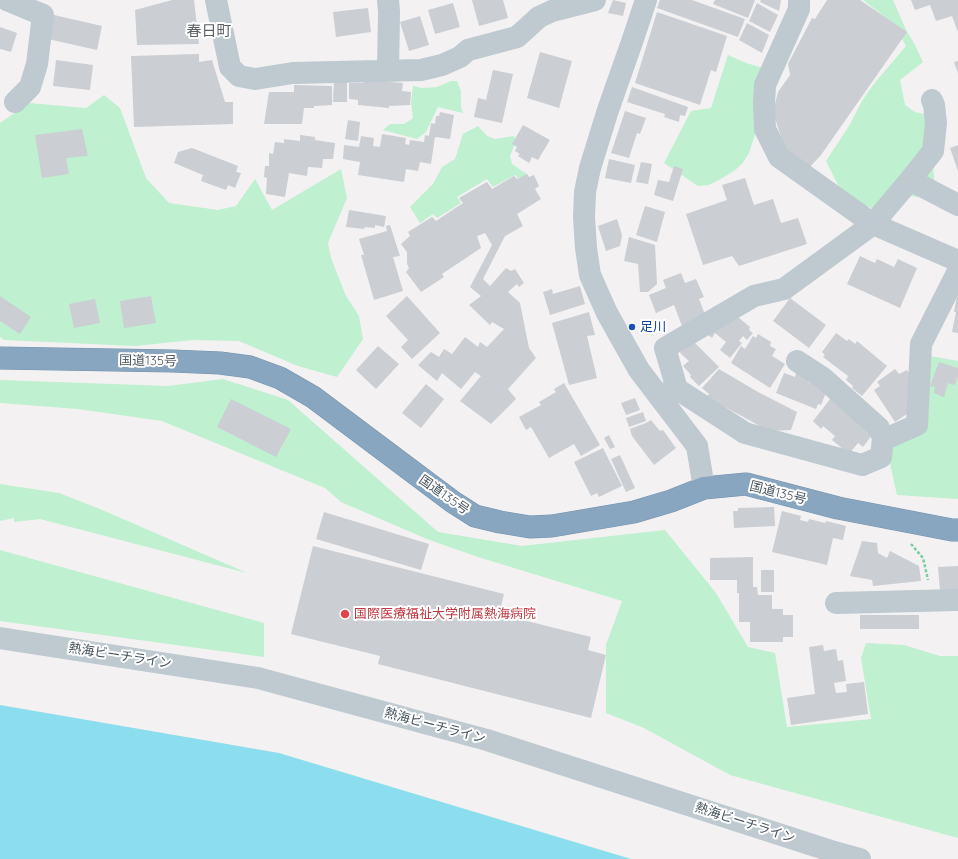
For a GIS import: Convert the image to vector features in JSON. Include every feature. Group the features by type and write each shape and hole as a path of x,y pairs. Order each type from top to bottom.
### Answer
{"highway":[{"name":"国道135号","path":"0,358 173,361 220,363 250,367 280,378 313,398 453,502 475,516 500,522 530,527 552,526 634,512 671,501 704,488 746,484 838,508 958,530"}],"street":[{"path":"7,0 43,15 36,64 30,87 14,102"},
{"path":"216,0 230,66 239,76 255,79 293,73 421,70 460,57 468,50 517,37 539,17 552,11 595,0"},
{"path":"388,0 388,70"},
{"path":"646,0 634,39 608,110 590,168 585,192 584,217 586,248 590,275 606,313 639,370 668,392 745,433 862,465 881,458 883,440 879,428 824,378 796,361"},
{"path":"799,0 799,9 765,85 765,129 780,157 873,224 958,261"},
{"path":"704,488 697,446 668,392 665,348 754,296 784,289 873,224 933,152 936,123 932,100"},
{"path":"910,180 958,205"},
{"path":"883,440 917,425 921,344 958,271"},
{"path":"836,604 958,600"},
{"name":"熱海ビーチライン","path":"0,638 258,678 487,740 860,859"}],"path":[{"path":"910,543 923,558 927,576 929,600"}],"green space":[{"path":"863,0 893,0 907,32 923,62 900,80 905,105 915,112 934,116 933,167 935,187 925,198 895,194 872,208 852,202 838,185 826,161 873,85 906,46 893,23"},
{"path":"728,55 746,63 763,68 761,116 749,153 742,164 734,171 709,185 698,186 664,163 691,111 711,108"},
{"path":"451,81 457,81 461,91 461,107 463,113 438,107 426,132 417,139 383,130 390,124 404,124 413,118 411,103 413,86 422,88 437,87"},
{"path":"104,95 120,108 146,178 169,203 218,210 236,206 255,179 272,210 341,169 347,198 328,243 331,258 346,296 359,316 363,339 337,377 298,366 239,341 193,340 135,346 4,340 0,337 0,123 29,103 86,108"},
{"path":"478,126 487,136 495,139 514,136 516,141 510,156 512,164 528,175 518,178 515,175 493,187 487,179 457,197 461,203 437,218 433,214 420,223 410,207 433,184 442,167 455,159 463,134"},
{"path":"930,356 958,361 958,499 897,495 887,450 924,428"},
{"path":"223,379 288,400 438,532 522,546 665,530 716,593 748,647 775,653 787,727 871,719 861,658 866,643 904,645 940,656 958,656 958,838 730,775 644,728 606,713 606,645 622,601 478,557 427,539 341,502 325,488 162,421 78,409 0,403 0,380 168,386"},
{"path":"0,484 59,493 100,509 247,573 40,519 14,522 14,518 0,521"},
{"path":"0,550 264,623 264,657 0,621"}],"water":[{"path":"0,705 279,753 631,859 0,859"}],"building":[{"path":"172,0 194,0 199,44 137,45 135,10"},
{"path":"472,0 503,0 508,18 479,26"},
{"path":"613,0 626,3 623,16 608,13"},
{"path":"660,0 692,0 745,19 738,37 657,8"},
{"path":"715,0 755,0 748,18 713,4"},
{"path":"761,0 781,0 779,11 760,2"},
{"path":"827,0 860,0 907,32 821,155 808,169 787,149 782,140 774,115 775,104 778,92 790,75 788,64 812,18 815,19"},
{"path":"911,0 958,0 958,32 952,16 936,21 930,5 915,10"},
{"path":"453,3 460,27 435,34 428,10"},
{"path":"757,3 778,15 770,32 749,21"},
{"path":"368,8 371,32 336,37 333,12"},
{"path":"657,12 727,36 716,72 711,70 700,105 635,83"},
{"path":"54,15 102,26 97,50 48,39"},
{"path":"420,16 429,45 409,51 400,22"},
{"path":"747,23 769,35 762,53 739,40"},
{"path":"0,27 17,33 11,52 0,49"},
{"path":"540,52 572,61 559,108 527,98"},
{"path":"199,54 199,62 212,60 225,102 233,102 233,124 134,127 131,56"},
{"path":"56,60 93,65 90,90 53,86"},
{"path":"958,61 958,73 954,62"},
{"path":"493,70 513,74 502,123 474,117 478,98 486,100"},
{"path":"334,80 347,80 347,102 333,102"},
{"path":"365,80 403,83 402,91 411,92 410,105 389,106 389,108 358,105 358,100 349,99 349,83 363,83"},
{"path":"294,85 332,86 332,105 304,108 302,124 264,124 269,92 294,92"},
{"path":"632,87 688,107 685,116 680,115 679,122 664,117 665,114 627,102"},
{"path":"625,111 646,118 640,134 637,133 629,158 611,153"},
{"path":"440,112 454,115 450,139 435,137 431,164 420,162 418,171 406,169 404,182 358,175 360,162 343,159 344,145 359,147 361,136 374,138 373,146 380,147 382,134 406,138 405,144 409,145 410,140 424,142 425,135 429,136 431,123 435,124 436,116 439,116"},
{"path":"348,120 360,122 358,141 345,139"},
{"path":"523,125 550,140 538,160 532,157 529,163 518,156 520,154 515,151 517,147 512,144"},
{"path":"82,129 88,156 66,158 69,174 42,178 35,135"},
{"path":"300,135 315,137 315,140 335,143 333,159 323,159 322,168 308,167 307,176 289,173 285,197 266,194 267,178 264,177 265,166 269,166 269,153 273,154 275,142 284,143 284,139 300,141"},
{"path":"958,145 958,171 950,148"},
{"path":"192,148 238,166 236,172 241,173 235,188 228,185 226,190 201,181 203,175 174,163 178,152"},
{"path":"609,159 635,165 631,183 605,178"},
{"path":"641,162 652,164 648,184 636,182"},
{"path":"674,166 683,169 673,201 654,195 658,180 669,182"},
{"path":"527,174 529,177 534,175 539,186 535,189 541,199 517,214 523,226 505,236 483,279 490,286 506,268 511,271 515,269 524,283 519,287 517,284 508,292 520,303 529,348 536,358 508,389 516,399 491,424 460,401 481,376 475,372 461,389 442,373 437,381 418,365 431,352 439,357 444,349 452,354 465,337 478,347 480,342 487,347 504,329 492,322 490,325 469,305 481,296 470,287 492,245 485,233 477,236 481,248 442,274 444,277 421,292 406,272 409,268 407,264 407,252 401,244 410,236 408,232 432,217 436,221 463,203 459,198 487,182 492,189 514,176 517,179"},
{"path":"745,178 754,205 773,199 781,223 798,218 807,244 739,266 732,256 703,265 686,214 727,200 722,185"},
{"path":"645,206 665,212 657,242 636,235"},
{"path":"349,210 386,216 384,227 375,225 375,228 365,227 364,229 346,227"},
{"path":"617,219 622,235 620,246 606,251 598,226"},
{"path":"390,225 400,256 393,257 403,291 374,300 361,255 364,255 359,239 387,231 386,226"},
{"path":"629,237 655,245 657,284 648,292 640,292 638,264 624,261"},
{"path":"860,256 875,263 877,259 894,267 898,259 917,268 900,308 847,284"},
{"path":"681,273 685,283 696,279 704,297 699,299 706,317 682,326 674,305 656,313 649,295 666,288 663,280"},
{"path":"580,286 585,304 550,315 543,292 552,289 553,294"},
{"path":"0,296 31,317 20,334 0,321"},
{"path":"151,296 156,323 124,328 120,301"},
{"path":"407,296 440,333 412,359 401,347 408,340 386,316"},
{"path":"957,296 958,333 952,332 956,312 954,312"},
{"path":"790,298 826,325 809,348 773,321"},
{"path":"95,299 100,323 74,328 69,304"},
{"path":"589,312 595,335 587,336 597,378 569,385 552,323"},
{"path":"733,313 750,327 749,330 753,333 747,340 743,336 739,341 742,343 730,358 720,350 726,342 715,333 712,338 705,332"},
{"path":"836,333 847,341 849,339 855,344 857,341 887,366 862,396 852,388 853,386 846,380 848,376 823,357 825,355 822,352"},
{"path":"758,334 771,342 770,346 776,349 772,356 785,364 770,388 731,363 741,346 745,349 753,336 756,338"},
{"path":"690,338 719,367 699,386 690,377 691,375 683,366 689,361 680,353"},
{"path":"378,346 399,364 376,389 356,370"},
{"path":"939,362 958,368 958,376 955,385 948,383 944,397 934,393 935,387 930,386"},
{"path":"719,369 758,392 797,412 791,430 769,431 707,397 709,394 702,388"},
{"path":"895,369 899,374 907,370 913,379 913,410 895,422 874,390 880,386 877,382"},
{"path":"784,373 795,377 796,373 810,378 808,382 827,390 821,405 818,404 816,409 776,393"},
{"path":"564,383 600,445 581,456 574,444 549,458 531,427 526,430 519,417 541,405 539,402 556,392 554,389"},
{"path":"426,384 444,399 421,428 402,413"},
{"path":"635,398 640,410 626,415 621,403"},
{"path":"831,398 875,431 863,447 858,443 849,454 832,440 835,436 823,426 821,429 813,421"},
{"path":"231,399 291,429 276,457 217,427"},
{"path":"643,412 646,421 629,427 626,418"},
{"path":"651,420 660,431 663,430 676,448 654,465 632,436 630,429"},
{"path":"609,435 615,447 610,449 604,438"},
{"path":"603,448 622,486 599,497 597,493 591,496 574,462"},
{"path":"620,455 635,488 626,492 611,459"},
{"path":"774,507 775,526 734,528 733,511 738,511 738,508"},
{"path":"782,511 801,516 800,520 808,522 809,519 846,526 843,540 833,538 827,565 772,552"},
{"path":"324,512 429,544 421,570 316,539"},
{"path":"862,541 877,543 878,553 887,558 890,551 919,566 921,581 873,586 872,580 850,576"},
{"path":"313,546 504,594 499,614 591,637 588,650 606,655 591,718 378,664 380,656 291,634"},
{"path":"753,557 753,587 757,587 758,595 772,595 772,609 783,609 783,615 793,615 793,637 783,637 783,642 750,642 750,622 739,622 739,593 737,593 737,580 710,580 710,558"},
{"path":"958,566 958,590 940,591 938,567"},
{"path":"761,570 774,570 774,592 761,592"},
{"path":"860,615 919,615 919,629 860,629"},
{"path":"823,645 824,651 836,649 838,661 843,660 846,681 834,683 836,693 847,692 846,684 864,682 868,714 791,725 787,698 815,694 809,647"}],"place":[{"name":"足川","path":"632,327"},
{"name":"国際医療福祉大学附属熱海病院","path":"345,614"}],"district":[{"name":"春日町","path":"209,31"}]}
